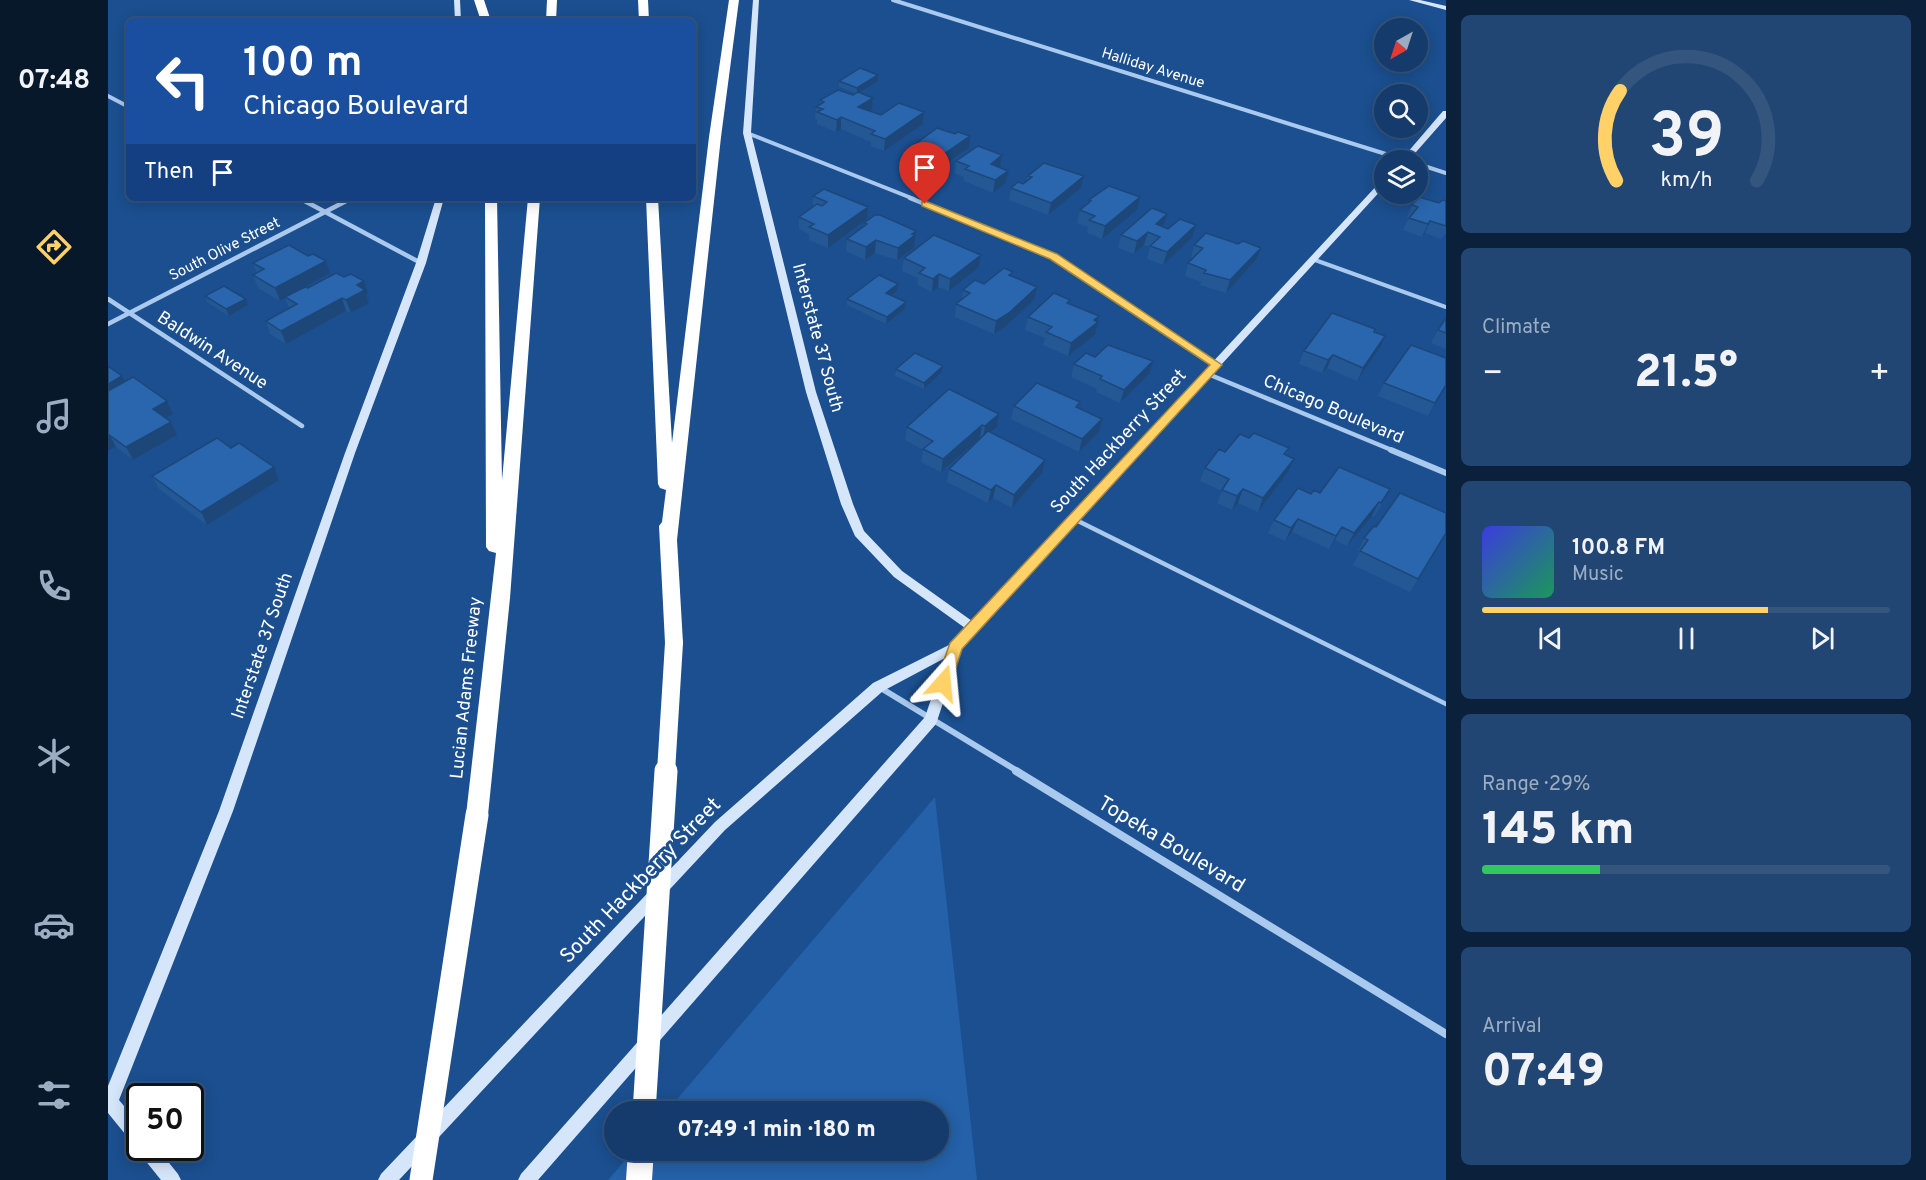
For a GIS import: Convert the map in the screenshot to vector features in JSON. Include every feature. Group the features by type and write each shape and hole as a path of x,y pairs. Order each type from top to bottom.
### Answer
{"highway":[{"path":"479,0 485,18"},
{"path":"551,18 552,0"},
{"path":"643,0 644,18"},
{"path":"669,539 715,137 734,0"},
{"path":"491,201 494,541 501,598"},
{"name":"Lucian Adams Freeway","path":"421,1180 477,815 501,598 534,201"},
{"path":"645,1101 674,643 652,201"},
{"path":"639,1180 640,1161"}],"main road":[{"path":"457,0 458,18"},
{"name":"Interstate 37 South","path":"756,0 747,133 811,392 847,504 860,533 898,574 974,628"},
{"path":"1412,0 1446,8"},
{"path":"1414,150 1446,113"},
{"name":"South Hackberry Street","path":"387,1180 720,826 878,687 955,647 1374,194"},
{"name":"Interstate 37 South","path":"109,1100 226,811 346,464 421,263 439,201"},
{"name":"South Hackberry Street","path":"527,1180 931,720 955,647"},
{"path":"109,1100 126,1121"},
{"path":"157,1161 172,1180"}],"street":[{"name":"Halliday Avenue","path":"893,0 1374,150"},
{"path":"108,96 126,105"},
{"path":"747,133 1053,256 1216,365"},
{"path":"1428,167 1446,173"},
{"path":"305,201 421,263"},
{"name":"South Olive Street","path":"108,324 346,201"},
{"name":"Baldwin Avenue","path":"108,299 302,426"},
{"name":"Chicago Boulevard","path":"1208,374 1446,473"},
{"name":"Topeka Boulevard","path":"878,687 1446,1034"}],"lane":[{"path":"1315,260 1446,307"},
{"path":"1074,519 1446,704"}],"shaded area":[{"path":"935,797 977,1180 608,1180 624,1161 949,1161 949,1101 676,1101"}],"building":[{"path":"860,68 878,75 857,88 839,81"},
{"path":"838,90 853,95 858,92 873,98 858,107 881,115 899,103 924,112 885,139 871,134 875,131 841,117 837,120 817,112 823,109 816,107 824,102 820,100"},
{"path":"937,128 970,136 938,158 910,148"},
{"path":"978,146 1002,155 991,164 1008,171 995,180 965,169 969,166 956,161"},
{"path":"1044,163 1084,176 1051,203 1011,188 1018,182 1023,184 1032,177 1028,176"},
{"path":"1109,186 1140,197 1105,226 1089,220 1095,216 1080,210 1091,201 1089,200"},
{"path":"824,189 868,207 828,235 809,227 814,224 799,217 817,204 822,206 827,202 813,196"},
{"path":"1428,200 1439,203 1446,201 1446,226 1430,221 1428,224 1409,218 1418,207 1412,205 1428,204"},
{"path":"1152,208 1167,214 1156,224 1168,229 1180,219 1196,225 1167,252 1150,246 1160,237 1148,232 1137,241 1121,235"},
{"path":"875,215 880,215 916,231 912,234 915,235 898,248 876,240 866,247 847,239"},
{"path":"1206,233 1238,244 1243,241 1261,248 1230,280 1204,273 1206,270 1188,263 1203,248 1194,245"},
{"path":"934,235 981,255 950,279 939,274 933,279 919,273 925,268 904,258"},
{"path":"289,245 308,256 313,254 326,261 275,288 253,275 264,269 253,263"},
{"path":"1004,268 1013,272 1009,275 1037,287 1009,313 996,321 956,304 970,293 963,290 975,280 984,284"},
{"path":"336,273 344,277 351,274 364,281 357,285 365,290 346,300 342,298 281,331 266,321 297,304 285,297"},
{"path":"879,275 898,284 886,293 906,302 887,317 847,299"},
{"path":"224,286 246,299 226,309 205,296"},
{"path":"1054,293 1070,300 1067,303 1099,316 1094,320 1098,322 1071,343 1046,332 1052,327 1028,317"},
{"path":"1332,313 1375,329 1374,332 1385,336 1363,368 1333,355 1328,360 1304,351"},
{"path":"1446,318 1446,333 1438,330"},
{"path":"1108,345 1153,361 1124,390 1100,379 1102,376 1074,364 1086,353 1095,357"},
{"path":"1411,345 1446,358 1446,385 1435,403 1384,383"},
{"path":"915,353 943,366 924,383 896,369"},
{"path":"108,366 122,376 108,384"},
{"path":"133,377 167,401 153,409 171,422 126,447 108,434 108,391"},
{"path":"1037,383 1080,402 1076,407 1102,419 1082,439 1014,406"},
{"path":"949,389 999,414 985,426 982,425 943,459 923,449 933,441 907,427"},
{"path":"988,431 1045,460 1014,495 996,485 991,490 949,469"},
{"path":"1254,433 1289,448 1284,454 1294,459 1263,498 1243,489 1237,496 1222,490 1229,479 1205,468 1219,449 1225,452 1240,434 1249,438"},
{"path":"217,438 231,448 239,443 274,467 201,512 152,476"},
{"path":"1339,467 1390,489 1381,503 1379,502 1354,533 1342,527 1336,536 1298,519 1291,528 1274,520 1298,488 1311,494 1314,490 1320,493"},
{"path":"1400,493 1446,513 1446,533 1418,579 1360,551 1368,540 1364,538 1374,526 1376,527"}],"route":[{"path":"925,204 1053,256 1216,365 955,647 943,683"}]}
